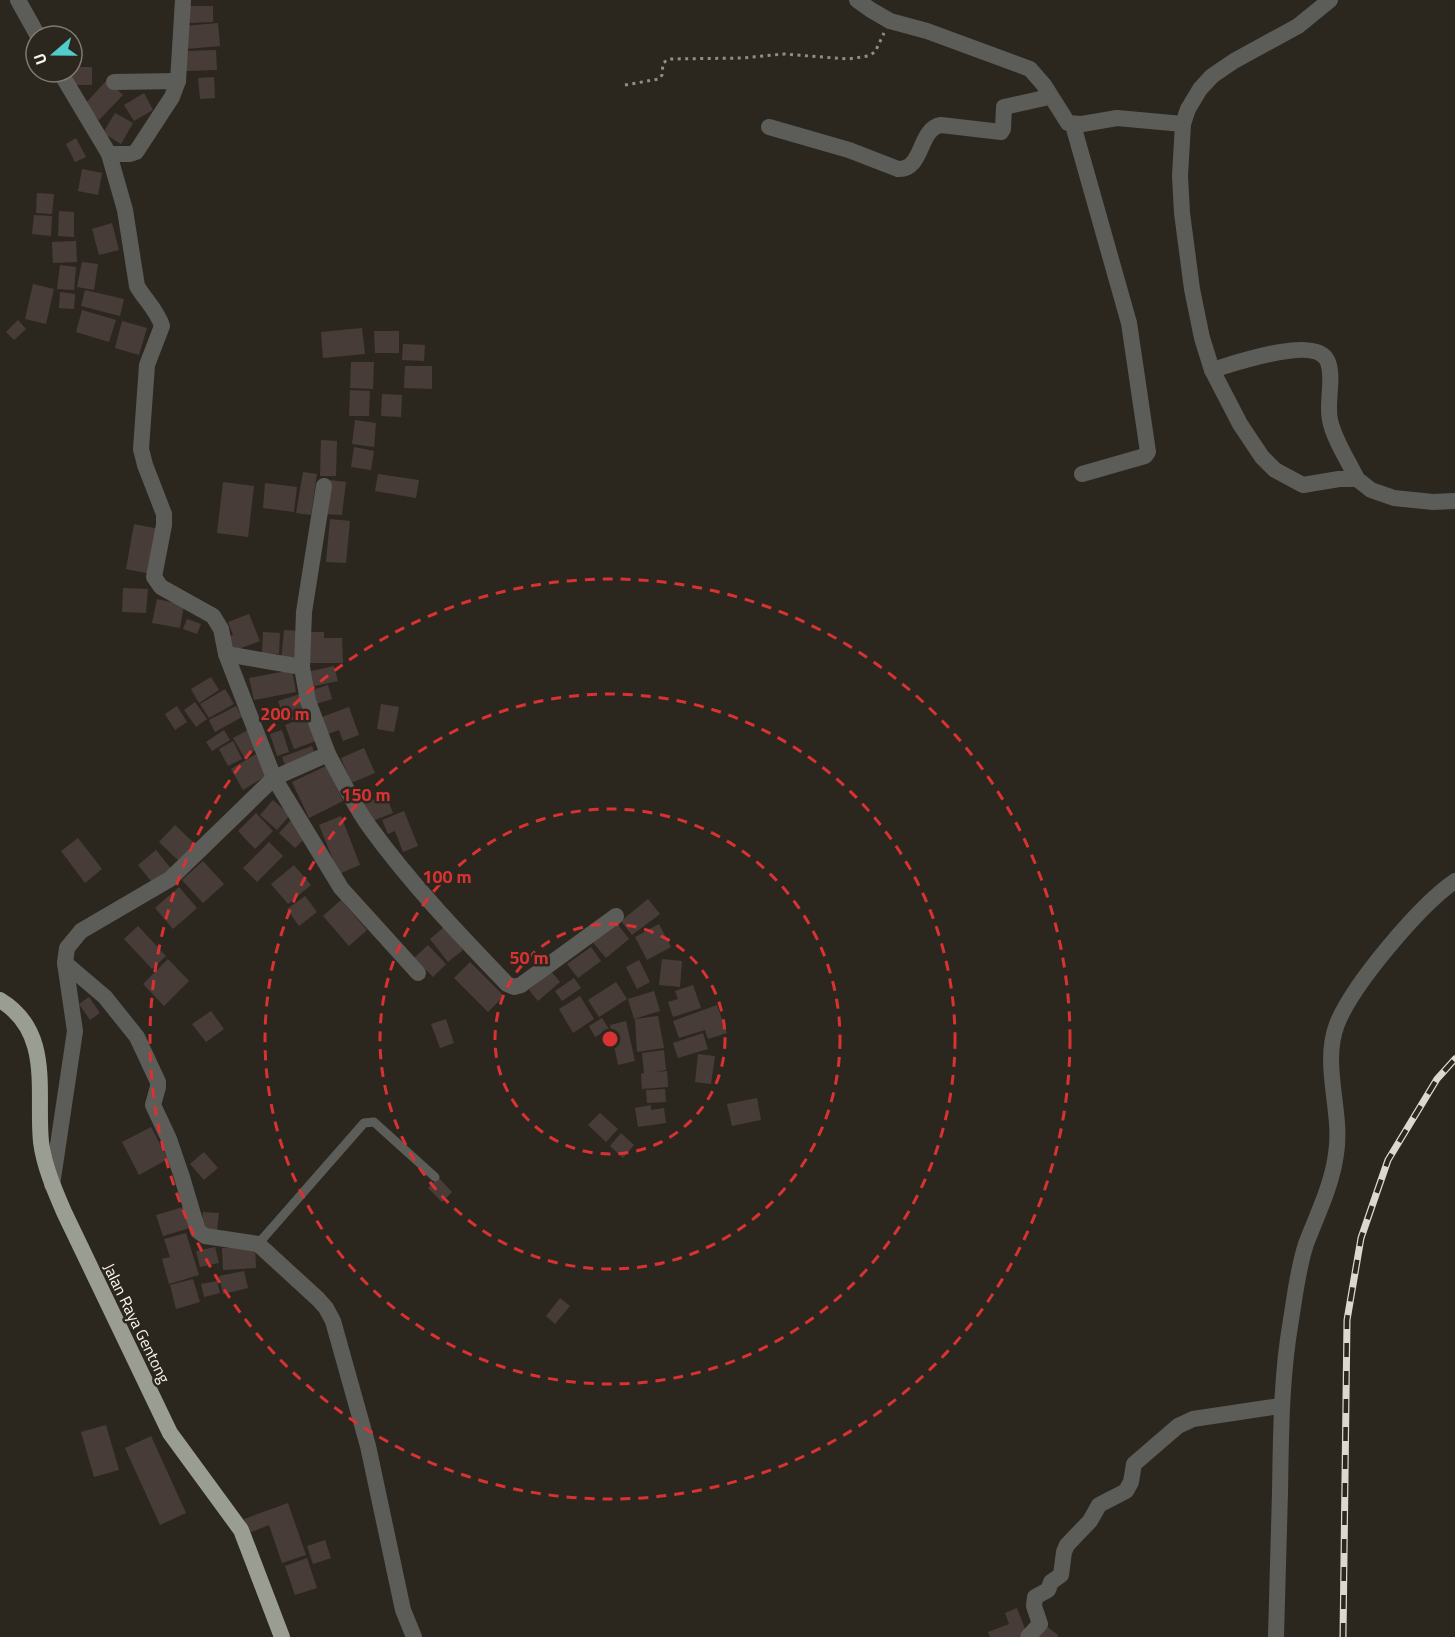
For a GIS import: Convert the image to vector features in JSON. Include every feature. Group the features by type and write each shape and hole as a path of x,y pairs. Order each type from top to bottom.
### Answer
{"highway":[{"name":"Jalan Raya Gentong","path":"6,1003 25,1025 37,1050 40,1064 41,1144 52,1185 170,1433 241,1530 282,1637"}],"street":[{"path":"18,0 31,24"},
{"path":"109,154 136,152 172,97 178,81 183,0"},
{"path":"857,0 890,21 919,28 1020,63 1038,77 1064,120 1073,125 1117,118 1183,124"},
{"path":"1330,0 1298,26 1234,61 1212,76 1200,89 1188,109 1183,124 1180,176 1182,213 1196,316 1212,370 1250,441 1275,470 1303,485 1339,479 1357,479"},
{"path":"114,82 178,81"},
{"path":"67,84 109,154 125,210 137,286 158,313 162,326 147,365 141,449 164,514 154,577 161,587 213,616 221,629 226,654 274,778 341,888 418,973"},
{"path":"769,127 849,150 898,169 904,169 913,163 930,130 935,126 1001,132 1004,107 1049,97"},
{"path":"1073,125 1130,323 1139,401 1148,452 1145,456 1082,474"},
{"path":"1212,370 1279,351 1316,351 1323,354 1330,368 1329,419 1357,479 1371,490 1394,498 1433,502 1455,501"},
{"path":"324,486 304,612 302,667 308,701 328,754 367,825 445,919 507,984 514,987 521,985 616,916"},
{"path":"226,654 302,667"},
{"path":"52,1185 75,1031 65,963 67,948 81,931 170,879 274,778 328,754"},
{"path":"1276,1637 1280,1406 1290,1322 1304,1255 1336,1157 1338,1120 1331,1068 1337,1024 1377,961 1418,915 1455,881"},
{"path":"65,963 105,997 137,1037 157,1078 159,1087 153,1105 169,1139 198,1231 205,1236 258,1244 318,1299 333,1321 368,1446 403,1610 414,1637"},
{"path":"1028,1637 1040,1624 1034,1606 1035,1598 1048,1590 1051,1582 1061,1575 1064,1549 1090,1521 1099,1505 1126,1491 1131,1482 1135,1462 1185,1421 1280,1406"}],"lane":[{"path":"258,1244 364,1123 374,1122 435,1177"}],"path":[{"path":"625,85 659,79 662,75 663,63 669,59 743,58 784,54 858,59 875,52 890,21"}],"building":[{"path":"187,6 213,6 213,22 188,23"},
{"path":"218,23 220,46 186,49 184,26"},
{"path":"216,50 217,70 186,71 185,51"},
{"path":"84,67 92,67 92,85 68,85 84,84"},
{"path":"214,77 215,98 200,99 198,78"},
{"path":"107,80 123,95 99,120 84,105"},
{"path":"144,93 153,110 134,121 124,105"},
{"path":"115,113 133,123 121,144 103,133"},
{"path":"76,138 86,157 75,162 66,144"},
{"path":"82,169 102,173 98,195 78,191"},
{"path":"37,193 54,194 52,214 36,213"},
{"path":"59,211 74,212 74,237 58,236"},
{"path":"34,215 52,216 51,236 32,234"},
{"path":"112,223 119,250 99,255 92,229"},
{"path":"76,241 77,262 53,263 52,242"},
{"path":"82,262 98,264 94,290 77,287"},
{"path":"60,265 76,267 74,290 57,289"},
{"path":"33,284 54,289 46,324 25,319"},
{"path":"85,290 124,299 120,316 81,306"},
{"path":"60,292 75,294 74,309 59,308"},
{"path":"82,310 116,320 109,342 76,332"},
{"path":"18,320 26,329 14,340 6,332"},
{"path":"122,321 147,328 139,355 115,348"},
{"path":"362,328 365,354 323,358 321,332"},
{"path":"374,331 399,331 399,353 375,353"},
{"path":"403,344 425,345 424,361 402,360"},
{"path":"351,362 374,362 373,389 350,388"},
{"path":"405,366 432,366 432,389 404,388"},
{"path":"350,390 370,391 369,416 349,416"},
{"path":"382,394 402,395 401,417 381,416"},
{"path":"355,420 376,423 374,447 352,444"},
{"path":"321,440 337,441 336,476 320,476"},
{"path":"354,447 374,451 371,470 351,467"},
{"path":"303,472 317,474 311,515 296,513"},
{"path":"378,474 419,480 416,498 375,491"},
{"path":"330,480 346,482 342,515 326,514"},
{"path":"223,482 254,486 248,537 217,533"},
{"path":"265,483 297,487 294,512 263,508"},
{"path":"330,519 350,521 346,563 326,562"},
{"path":"134,524 159,529 151,574 126,569"},
{"path":"123,588 148,589 146,613 122,612"},
{"path":"157,599 184,605 180,628 152,623"},
{"path":"249,614 260,641 233,651 228,637 233,635 228,622"},
{"path":"187,619 201,624 197,634 183,629"},
{"path":"284,630 298,631 295,663 281,662"},
{"path":"263,632 280,633 279,654 262,653"},
{"path":"308,632 324,632 324,638 342,638 343,663 309,663"},
{"path":"334,666 338,681 310,687 307,672"},
{"path":"292,670 296,692 254,700 249,678"},
{"path":"211,677 219,690 199,703 191,689"},
{"path":"328,685 332,699 313,705 309,691"},
{"path":"225,689 234,704 209,718 200,704"},
{"path":"300,694 307,715 285,722 278,701"},
{"path":"195,702 207,719 196,727 184,710"},
{"path":"381,704 399,707 394,732 377,729"},
{"path":"177,706 187,722 175,730 165,714"},
{"path":"236,706 242,717 215,732 209,720"},
{"path":"349,707 359,735 343,741 339,730 325,735 319,718"},
{"path":"307,717 316,741 294,749 285,725"},
{"path":"224,730 230,740 212,751 206,742"},
{"path":"248,730 259,748 244,757 233,738"},
{"path":"282,730 289,752 277,756 270,734"},
{"path":"233,741 242,759 228,766 219,749"},
{"path":"312,746 316,757 286,768 282,757"},
{"path":"364,748 375,773 351,783 341,758"},
{"path":"256,754 269,774 243,790 231,769"},
{"path":"326,766 343,801 309,818 292,782"},
{"path":"386,795 393,813 370,822 364,803"},
{"path":"273,800 290,815 277,830 260,815"},
{"path":"404,811 418,846 403,852 395,831 388,834 382,820"},
{"path":"256,813 273,831 255,849 238,831"},
{"path":"341,816 360,865 339,874 319,825"},
{"path":"291,820 307,836 295,848 279,833"},
{"path":"175,825 196,845 180,862 159,842"},
{"path":"78,838 102,869 85,883 61,851"},
{"path":"269,842 283,856 257,882 243,868"},
{"path":"156,850 173,871 155,886 138,865"},
{"path":"203,861 224,884 203,903 182,880"},
{"path":"294,865 311,885 288,904 271,884"},
{"path":"179,887 197,908 173,929 155,908"},
{"path":"305,896 317,912 299,926 287,909"},
{"path":"648,899 660,914 632,935 621,921"},
{"path":"341,900 367,930 349,946 323,916"},
{"path":"615,921 629,939 606,958 591,940"},
{"path":"659,924 671,947 647,960 635,937"},
{"path":"138,926 166,956 152,969 124,939"},
{"path":"444,927 463,950 448,962 430,939"},
{"path":"428,945 446,964 433,977 414,958"},
{"path":"591,947 601,961 578,978 567,964"},
{"path":"168,959 189,981 164,1006 143,984"},
{"path":"662,959 682,961 680,987 659,985"},
{"path":"639,960 650,982 637,989 626,967"},
{"path":"470,962 504,996 488,1012 454,978"},
{"path":"551,971 560,982 538,1001 529,990"},
{"path":"574,978 581,988 562,1001 555,991"},
{"path":"616,982 627,999 599,1017 588,1000"},
{"path":"693,985 701,1008 673,1017 668,1002 678,999 675,991"},
{"path":"654,991 660,1011 634,1019 628,999"},
{"path":"580,996 594,1019 573,1033 559,1009"},
{"path":"89,997 100,1013 90,1020 79,1004"},
{"path":"717,1005 727,1033 708,1039 705,1030 679,1038 673,1021"},
{"path":"211,1011 224,1029 206,1042 192,1024"},
{"path":"658,1016 664,1048 637,1052 635,1019"},
{"path":"602,1018 609,1029 595,1037 589,1026"},
{"path":"446,1019 454,1043 440,1048 431,1024"},
{"path":"626,1021 635,1061 618,1065 610,1025"},
{"path":"703,1033 708,1049 678,1058 673,1043"},
{"path":"664,1050 666,1070 655,1072 667,1071 668,1087 642,1089 641,1074 644,1073 642,1053"},
{"path":"698,1054 715,1056 711,1084 695,1082"},
{"path":"665,1089 666,1102 647,1103 646,1090"},
{"path":"757,1098 761,1120 732,1126 727,1104"},
{"path":"651,1105 651,1110 664,1108 666,1123 638,1127 635,1108"},
{"path":"600,1113 618,1129 606,1142 588,1125"},
{"path":"151,1127 168,1159 139,1175 122,1142"},
{"path":"621,1133 634,1145 623,1158 610,1146"},
{"path":"204,1152 218,1168 204,1180 190,1164"},
{"path":"438,1177 452,1192 442,1202 428,1188"},
{"path":"183,1207 190,1228 163,1236 156,1215"},
{"path":"203,1212 219,1213 217,1231 201,1229"},
{"path":"186,1233 199,1275 169,1284 162,1259 170,1257 164,1239"},
{"path":"215,1247 219,1263 200,1267 196,1251"},
{"path":"255,1247 256,1268 223,1270 222,1248"},
{"path":"244,1271 248,1288 223,1294 219,1276"},
{"path":"193,1279 200,1302 176,1309 170,1285"},
{"path":"217,1281 220,1293 204,1297 201,1284"},
{"path":"560,1298 570,1306 555,1324 546,1316"},
{"path":"106,1425 119,1470 94,1477 81,1432"},
{"path":"151,1436 186,1513 160,1525 125,1448"},
{"path":"288,1503 306,1555 282,1563 269,1525 249,1533 244,1519"},
{"path":"325,1540 331,1558 313,1564 307,1546"},
{"path":"307,1558 317,1588 295,1595 285,1566"},
{"path":"1017,1608 1027,1634 1018,1637 990,1637 988,1632 1009,1624 1005,1613"},
{"path":"1046,1626 1058,1635 1057,1637 1037,1637"}],"railway":[{"path":"1343,1637 1347,1320 1361,1238 1388,1160 1437,1079 1455,1059"}]}
